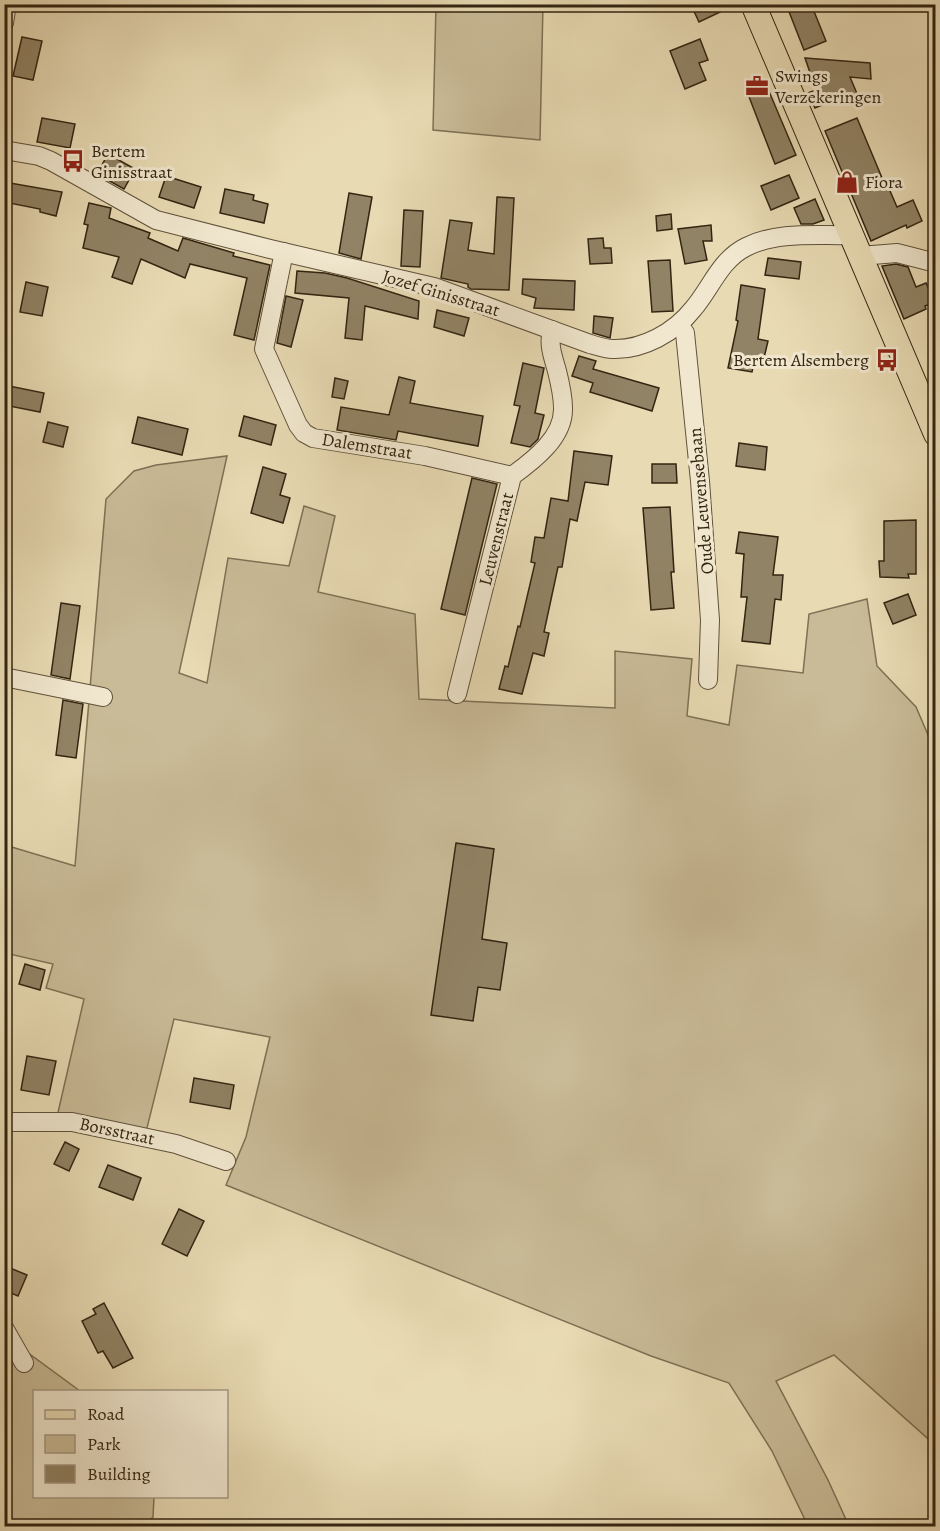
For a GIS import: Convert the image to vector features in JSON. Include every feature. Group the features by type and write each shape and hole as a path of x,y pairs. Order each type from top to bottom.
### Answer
{"main road":[{"path":"753,4 936,434"}],"street":[{"path":"4,23 7,4"},
{"name":"Jozef Ginisstraat","path":"4,150 39,156 51,161 156,220 434,287 590,344 612,349 642,344 679,325 693,309 722,266 736,253 762,240 784,237 856,246 936,263"},
{"name":"Dalemstraat","path":"284,252 264,349 304,433 313,438 425,456 512,476"},
{"name":"Oude Leuvensebaan","path":"679,325 685,333 700,481 710,620 708,680"},
{"name":"Leuvenstraat","path":"457,694 512,476 528,464 559,429 564,410 562,392 549,341 552,330"},
{"path":"4,676 103,697"},
{"name":"Borsstraat","path":"4,1122 72,1122 176,1144 226,1161"},
{"path":"4,1328 24,1363"}],"green space":[{"path":"436,5 543,5 540,140 433,130"},
{"path":"227,456 179,673 207,683 228,558 289,566 304,506 335,516 318,592 415,614 419,699 615,708 615,651 692,659 687,716 729,725 737,665 803,673 809,614 867,599 877,666 916,707 935,751 935,1445 834,1355 776,1381 828,1480 849,1526 808,1526 772,1451 729,1383 651,1356 226,1185 246,1137 270,1037 174,1019 146,1132 57,1117 84,999 46,988 53,964 5,953 5,845 75,866 106,499 134,471 156,465"},
{"path":"4,1345 24,1350 79,1390 33,1390 33,1498 154,1498 153,1517 145,1526 5,1526"}],"building":[{"path":"702,4 737,4 699,22 693,9"},
{"path":"786,4 811,4 826,41 804,50"},
{"path":"22,37 42,41 33,80 13,76"},
{"path":"700,39 708,60 699,63 706,80 685,89 670,51"},
{"path":"805,58 870,63 871,79 850,77 858,96 838,98 815,108 808,93 816,90"},
{"path":"765,82 796,155 775,164 746,89"},
{"path":"42,118 75,124 70,148 37,142"},
{"path":"857,118 885,185 887,184 897,207 913,200 922,221 907,228 906,225 871,241 825,131"},
{"path":"108,154 135,169 124,189 97,174"},
{"path":"789,175 799,198 771,210 761,186"},
{"path":"166,176 201,187 194,208 159,197"},
{"path":"4,182 62,192 56,216 40,212 40,209 4,202"},
{"path":"225,189 254,195 253,200 268,204 264,223 220,213"},
{"path":"349,193 372,197 361,259 339,253"},
{"path":"497,197 514,198 509,290 471,289 468,284 441,278 450,220 472,223 468,250 494,254"},
{"path":"815,199 824,220 813,224 801,224 794,208"},
{"path":"89,203 111,208 109,218 150,233 148,238 178,251 183,238 234,253 233,256 270,265 254,340 234,335 247,278 190,264 185,278 141,259 132,284 112,277 119,257 83,248 88,225 84,224"},
{"path":"404,210 423,211 420,267 401,266"},
{"path":"671,214 672,229 657,231 656,216"},
{"path":"711,225 712,241 703,241 707,260 685,264 678,229"},
{"path":"603,238 604,248 611,248 612,263 590,264 588,239"},
{"path":"768,258 801,262 799,279 765,275"},
{"path":"670,260 673,311 652,312 648,261"},
{"path":"896,264 908,267 916,287 926,283 935,302 925,306 926,309 904,319 882,266"},
{"path":"297,271 325,273 347,278 419,301 418,319 365,306 362,340 345,338 349,298 295,293"},
{"path":"523,279 575,281 574,310 534,308 536,298 522,294"},
{"path":"26,282 48,287 42,316 20,312"},
{"path":"741,285 765,289 758,339 768,341 764,358 755,357 752,372 728,368 738,321 736,320"},
{"path":"286,296 303,300 291,347 277,343"},
{"path":"437,310 469,318 464,336 434,327"},
{"path":"594,316 613,318 610,338 593,333"},
{"path":"579,356 596,361 593,369 659,388 652,411 590,392 593,383 572,376"},
{"path":"523,363 544,368 535,413 544,415 538,439 530,447 511,443 520,406 514,405"},
{"path":"399,377 415,381 410,403 483,416 478,446 398,431 396,440 337,430 341,407 389,415"},
{"path":"335,378 348,381 344,399 332,397"},
{"path":"4,385 44,393 40,412 4,405"},
{"path":"244,416 276,425 271,445 239,436"},
{"path":"138,417 188,429 182,455 132,443"},
{"path":"48,422 68,427 63,447 43,442"},
{"path":"739,443 767,447 765,470 736,466"},
{"path":"574,451 612,456 608,485 585,482 577,521 570,519 562,567 558,567 544,632 549,633 544,656 533,653 522,694 499,689 505,666 508,667 518,626 520,627 535,563 531,562 535,537 544,538 551,498 568,501"},
{"path":"652,464 676,464 677,483 652,483"},
{"path":"263,467 286,474 280,495 290,498 283,523 251,513"},
{"path":"472,478 497,484 465,615 441,609"},
{"path":"670,507 674,608 651,610 643,508"},
{"path":"916,520 916,574 908,574 909,578 880,577 879,561 884,561 884,521"},
{"path":"739,532 778,537 773,575 783,575 781,600 775,599 770,644 742,641 747,597 741,597 744,554 736,553"},
{"path":"908,594 916,615 893,624 884,603"},
{"path":"61,603 80,606 70,679 51,675"},
{"path":"63,700 83,704 76,758 56,755"},
{"path":"456,843 494,849 482,939 507,943 500,990 478,987 473,1021 431,1015"},
{"path":"25,964 45,970 40,990 19,984"},
{"path":"27,1056 56,1061 49,1095 21,1090"},
{"path":"194,1078 234,1085 230,1109 190,1102"},
{"path":"65,1142 79,1149 69,1171 54,1164"},
{"path":"108,1165 141,1178 133,1200 99,1187"},
{"path":"179,1209 204,1221 187,1256 162,1244"},
{"path":"10,1268 27,1275 18,1296 4,1290 4,1281"},
{"path":"104,1303 133,1358 113,1368 103,1351 98,1353 82,1321 96,1314 93,1309"}],"place":[{"name":"Swings Verzekeringen","path":"757,86"},
{"name":"Bertem Ginisstraat","path":"73,161"},
{"name":"Fiora","path":"847,182"},
{"name":"Bertem Alsemberg","path":"887,360"}]}
